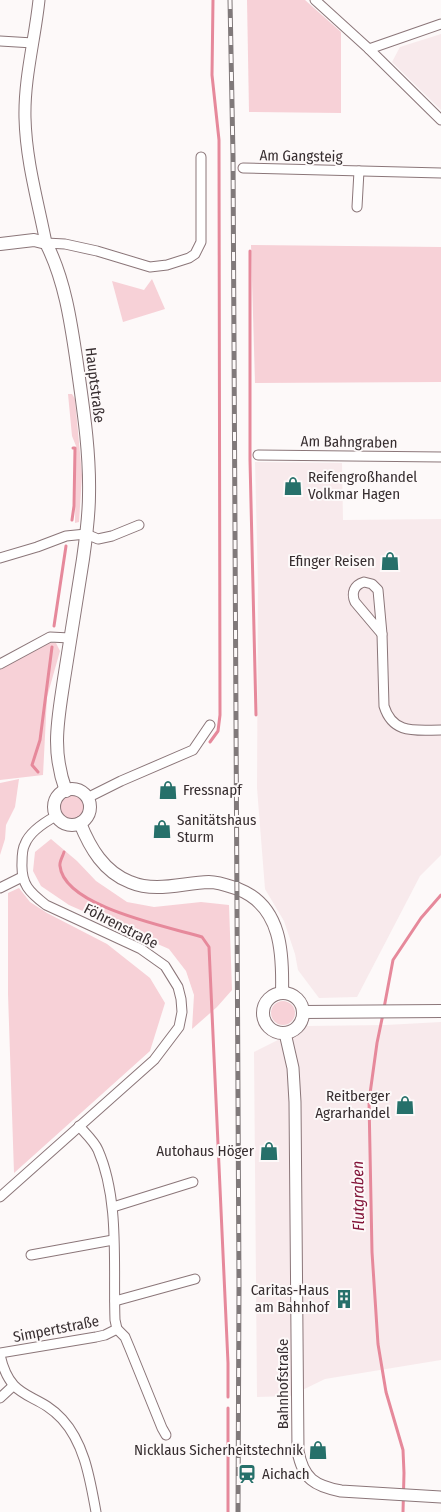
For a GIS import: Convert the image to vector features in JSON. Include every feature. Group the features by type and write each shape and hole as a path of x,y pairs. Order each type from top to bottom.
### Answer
{"main road":[{"path":"0,244 34,240 46,243"},
{"name":"Hauptstraße","path":"46,243 56,264 69,314 80,384 88,463 89,497 86,534 56,736 58,767 66,791"},
{"path":"78,790 87,798 90,810 88,816 80,823 68,825 62,823 56,816 54,803 60,794 66,791 78,790"},
{"path":"80,823 86,839 100,861 112,872 130,883 154,888 211,882 225,884 244,892 257,901 270,916 277,929 282,965 282,993"},
{"path":"282,993 292,995 297,999 301,1004 303,1012 301,1023 297,1028 285,1033 278,1033 267,1026 263,1013 268,1000 282,993"},
{"path":"303,1012 364,1010 441,1011"}],"street":[{"name":"Hauptstraße","path":"39,0 27,82 25,119 29,155 46,243"},
{"path":"315,0 369,49 441,120"},
{"path":"369,49 441,24"},
{"path":"0,41 33,43"},
{"path":"46,243 65,244 97,251 150,267 166,265 189,258 196,254 201,242 201,157"},
{"name":"Am Gangsteig","path":"244,168 441,173"},
{"name":"Am Gangsteig","path":"357,207 359,171"},
{"name":"Am Bahngraben","path":"258,455 441,457"},
{"path":"0,558 66,536 86,534 98,539 112,536 140,525"},
{"path":"382,634 354,602 354,590 360,584 368,582 376,586 378,590 382,634 384,706 387,715 393,723 408,730 441,730"},
{"path":"0,664 50,637 70,638"},
{"path":"87,798 193,750 210,725"},
{"path":"0,888 22,877 25,844 42,824 56,816"},
{"name":"Föhrenstraße","path":"0,1197 154,1060 179,1027 182,1012 178,987 165,966 141,950 46,904 34,896 22,877"},
{"name":"Bahnhofstraße","path":"285,1033 292,1068 295,1102 298,1444 300,1464 311,1480 325,1488 341,1491 441,1497"},
{"name":"Simpertstraße","path":"79,1126 97,1148 113,1207 117,1329 125,1337 166,1435"},
{"path":"113,1207 193,1182"},
{"path":"31,1255 113,1240"},
{"name":"Simpertstraße","path":"115,1301 195,1279"},
{"name":"Simpertstraße","path":"0,1354 96,1337 117,1329"},
{"path":"0,1354 3,1369 12,1386 50,1408 72,1432 82,1450 96,1512"},
{"path":"0,1398 12,1386"}],"shaded area":[{"path":"247,0 305,0 341,32 341,113 249,112"},
{"path":"441,34 441,110 392,62 400,47"},
{"path":"251,245 441,247 441,382 255,383"},
{"path":"152,279 165,309 123,322 112,281 144,290"},
{"path":"68,394 72,394 75,399 82,475 79,522 75,523 76,446 72,436"},
{"path":"255,462 342,463 343,520 441,519 441,855 420,876 357,997 319,998 298,970 295,954 284,921 265,889 257,788 258,584"},
{"path":"48,643 56,643 60,651 47,697 43,775 0,780 0,669"},
{"path":"19,779 15,807 6,825 5,839 0,855 0,783"},
{"path":"72,794 81,798 85,807 81,816 72,820 63,816 59,807 63,798"},
{"path":"51,839 77,861 96,881 127,902 154,907 201,902 229,905 232,990 217,1007 192,1029 194,995 186,971 169,949 69,905 41,886 33,871 35,852"},
{"path":"19,888 30,902 47,913 107,944 150,978 165,1003 150,1051 14,1173 8,994 8,893"},
{"path":"283,1001 291,1005 295,1013 291,1021 283,1025 275,1021 271,1013 275,1005"},
{"path":"441,1022 441,1360 325,1379 290,1396 257,1397 254,1052 306,1026"}],"waterway":[{"path":"210,742 218,731 220,715 219,140 212,75 213,0"},
{"path":"250,251 250,460 256,715"},
{"path":"72,520 75,448 73,448"},
{"path":"54,626 66,546"},
{"path":"38,772 32,765 40,740 52,647"},
{"path":"64,852 60,866 66,880 79,893 98,904 120,913 202,937 209,947 228,1397"},
{"name":"Flutgraben","path":"384,1008 393,960 421,918 441,895"},
{"name":"Flutgraben","path":"383,1014 369,1101 372,1252 378,1344 386,1392 403,1450 403,1512"},
{"path":"228,1408 228,1512"}],"railway":[{"path":"230,0 233,156 239,1286 238,1512"}],"place":[{"name":"Reifengroßhandel Volkmar Hagen","path":"293,486"},
{"name":"Efinger Reisen","path":"390,561"},
{"name":"Fressnapf","path":"168,790"},
{"name":"Sanitätshaus Sturm","path":"162,829"},
{"name":"Reitberger Agrarhandel","path":"405,1105"},
{"name":"Autohaus Höger","path":"269,1151"},
{"name":"Caritas-Haus am Bahnhof","path":"344,1299"},
{"name":"Nicklaus Sicherheitstechnik","path":"318,1450"},
{"name":"Aichach","path":"247,1474"}]}
